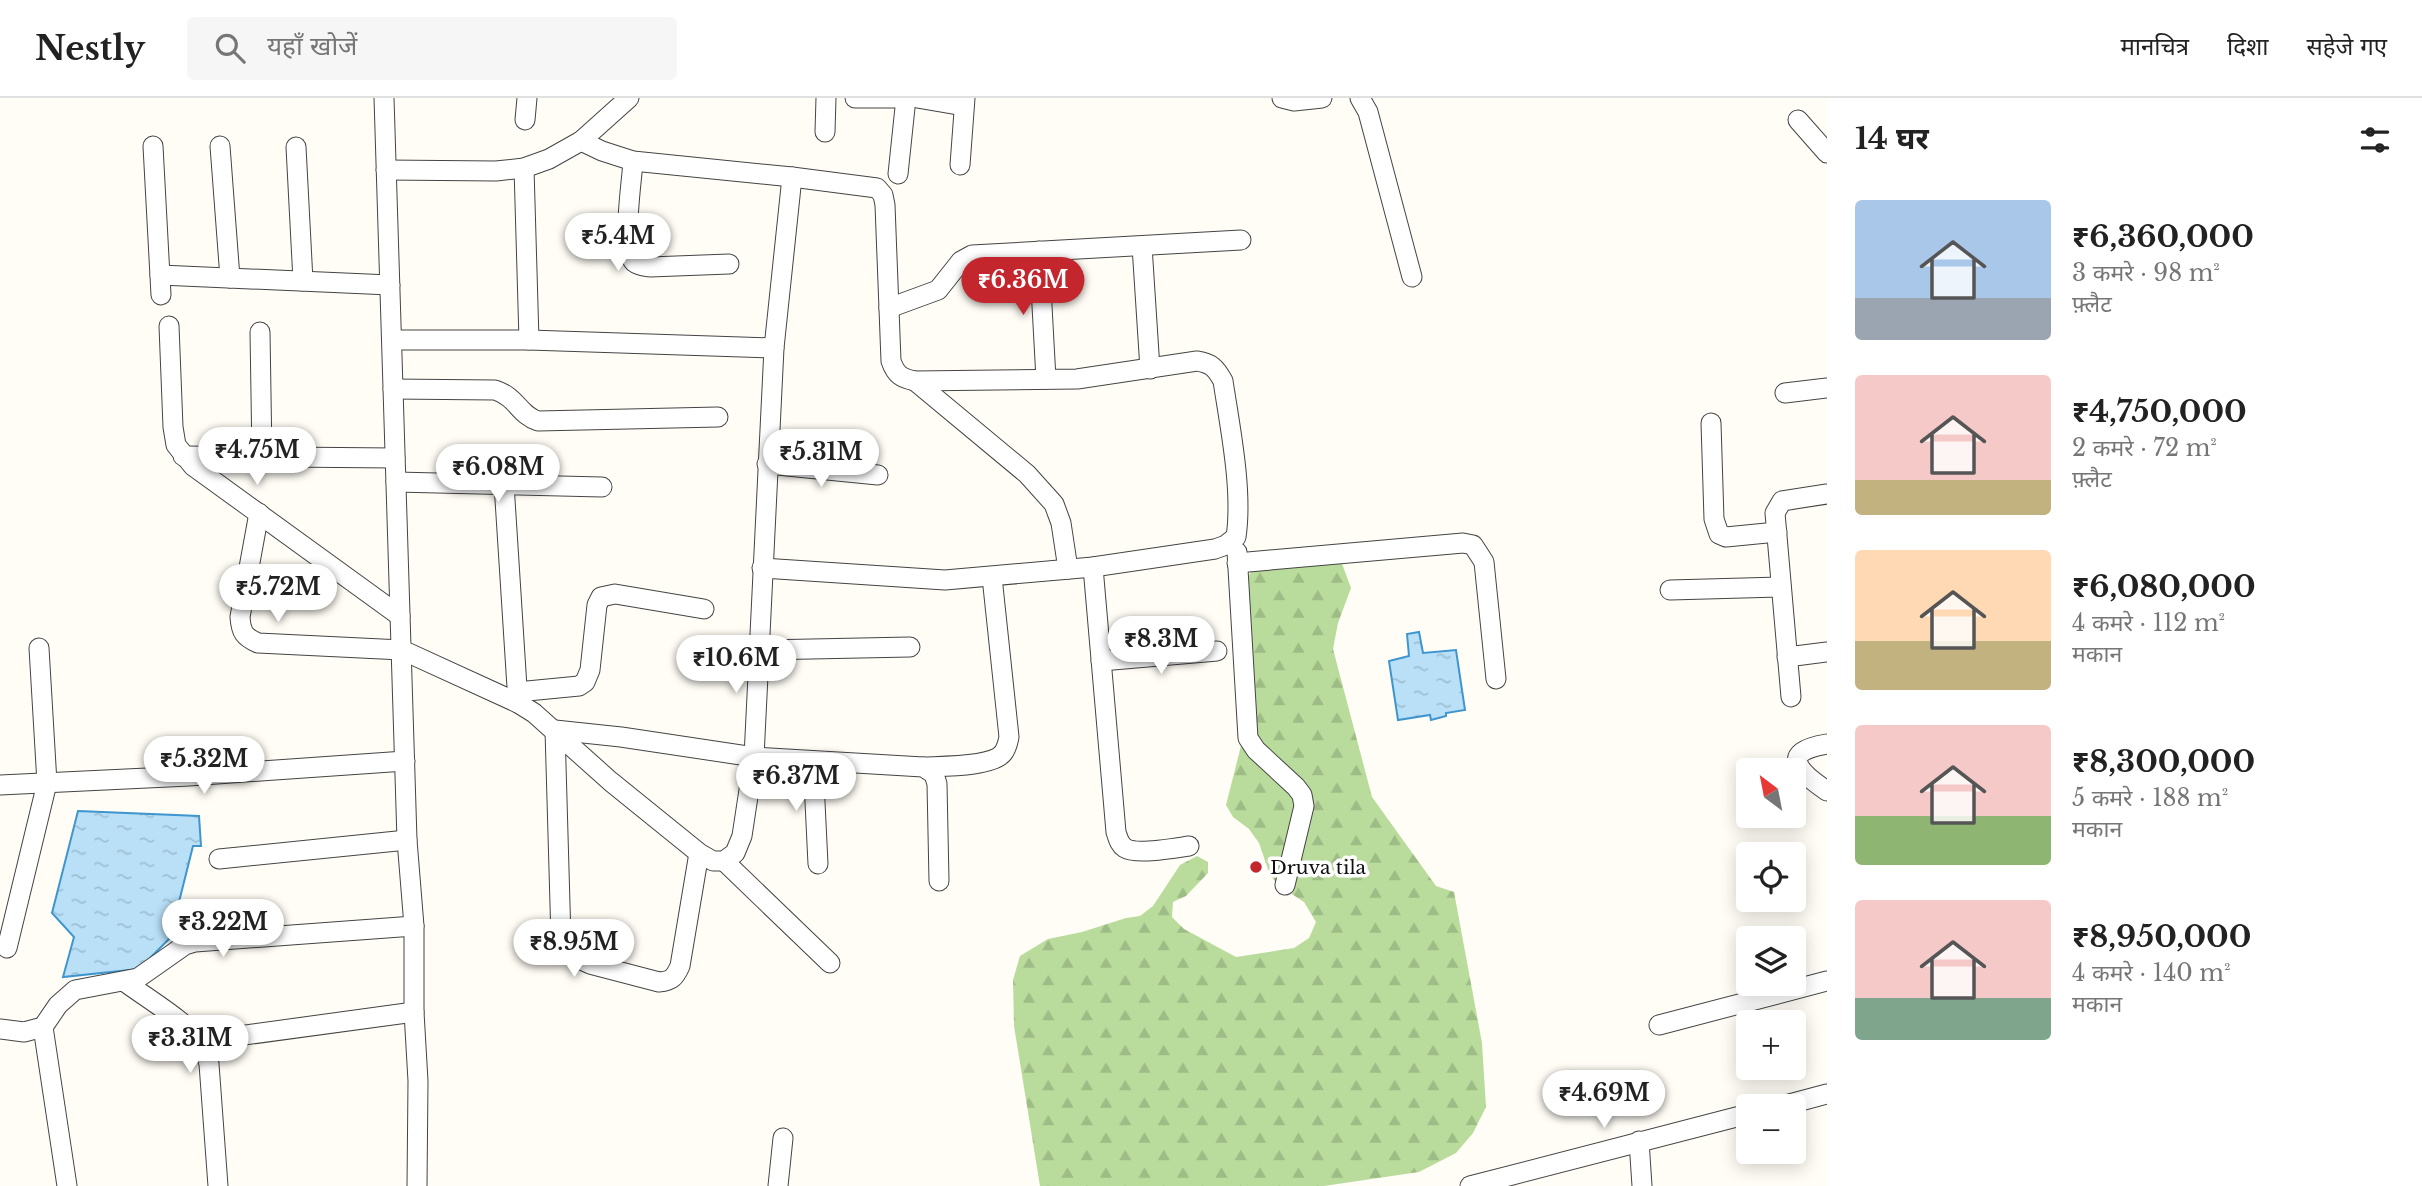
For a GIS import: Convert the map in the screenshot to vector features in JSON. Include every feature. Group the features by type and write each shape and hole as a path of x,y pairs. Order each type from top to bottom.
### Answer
{"street":[{"path":"384,98 407,840 414,926 414,1012 418,1081 417,1186"},
{"path":"525,120 527,98"},
{"path":"386,170 496,172 524,168 549,159 580,141 629,98"},
{"path":"825,132 827,98"},
{"path":"855,98 906,98 898,174"},
{"path":"917,98 964,102 960,164"},
{"path":"1282,98 1294,102 1322,98"},
{"path":"1360,98 1368,112 1412,277"},
{"path":"1798,120 1827,153"},
{"path":"580,141 633,161 877,188 883,195 891,361 895,372 902,378 915,381 1077,379 1197,360 1209,363 1223,381 1233,445 1248,738 1256,750 1296,788 1304,806 1285,885"},
{"path":"153,146 161,295"},
{"path":"220,146 230,278"},
{"path":"296,147 303,281"},
{"path":"633,161 628,244 634,261 650,267 729,264"},
{"path":"524,168 528,340"},
{"path":"258,513 240,617 241,630 246,638 258,643 402,650 518,698 590,764 699,853 713,861 724,861 735,853 742,836 754,757 774,348 792,177"},
{"path":"889,308 938,290 961,261 972,255 1241,240"},
{"path":"1142,246 1150,369"},
{"path":"1039,251 1046,379"},
{"path":"160,275 390,285"},
{"path":"169,326 173,427 176,445 183,456 193,466 401,616"},
{"path":"260,332 262,457"},
{"path":"391,340 528,340 774,348"},
{"path":"915,381 1027,474 1054,504 1061,523 1068,569"},
{"path":"1786,393 1827,388"},
{"path":"393,389 495,390 507,394 530,418 538,421 718,417"},
{"path":"1711,423 1714,519 1719,534 1726,537 1777,532"},
{"path":"183,456 395,458"},
{"path":"767,464 878,475"},
{"path":"396,482 602,486"},
{"path":"504,484 518,698"},
{"path":"1791,697 1775,513 1782,501 1827,494"},
{"path":"762,568 945,580 992,577 1093,567 1215,548 1226,545 1236,537"},
{"path":"1237,563 1463,542 1473,545 1484,562 1496,678"},
{"path":"1093,567 1119,842 1126,849 1136,850 1189,846"},
{"path":"555,730 754,757 923,767 987,762 1003,754 1009,737 992,577"},
{"path":"1670,590 1781,587"},
{"path":"518,698 579,686 585,682 590,670 597,605 601,597 615,594 704,609"},
{"path":"7,948 47,783 39,648"},
{"path":"758,650 910,648"},
{"path":"1101,661 1217,651"},
{"path":"1787,657 1827,652"},
{"path":"555,730 561,939 575,957 590,964 659,982 675,977 680,966 699,853"},
{"path":"1827,744 1810,747 1798,758 1798,766 1803,774 1827,792"},
{"path":"0,785 190,776 405,761"},
{"path":"813,761 818,864"},
{"path":"923,767 934,774 937,784 939,881"},
{"path":"219,859 407,840"},
{"path":"724,861 830,963"},
{"path":"0,1029 24,1032 43,1027 58,1005 75,990 138,978 185,945 195,942 414,926"},
{"path":"1659,1025 1827,981"},
{"path":"125,982 201,1041 209,1064 218,1186"},
{"path":"201,1041 414,1012"},
{"path":"43,1027 67,1186"},
{"path":"1806,1100 1827,1094"},
{"path":"1470,1186 1494,1183 1639,1141 1736,1117"},
{"path":"778,1186 783,1138"},
{"path":"1639,1141 1642,1186"}],"green space":[{"path":"1341,561 1351,588 1338,623 1333,649 1372,797 1436,886 1454,892 1482,1043 1486,1107 1473,1133 1456,1153 1419,1172 1324,1186 1040,1186 1014,1026 1013,980 1020,956 1048,939 1140,916 1153,906 1180,865 1197,856 1208,862 1208,873 1186,896 1173,902 1172,917 1184,929 1236,957 1294,948 1309,938 1316,922 1304,902 1278,885 1270,875 1259,843 1249,829 1233,817 1226,805 1244,734 1246,580 1255,566"}],"water":[{"path":"1419,632 1423,653 1456,650 1465,710 1446,713 1446,716 1431,720 1430,715 1398,720 1389,661 1409,656 1407,634"},
{"path":"78,811 199,816 201,846 193,846 170,938 139,969 63,977 74,937 52,913"}],"place":[{"name":"Druva tila","path":"1256,867"}]}
